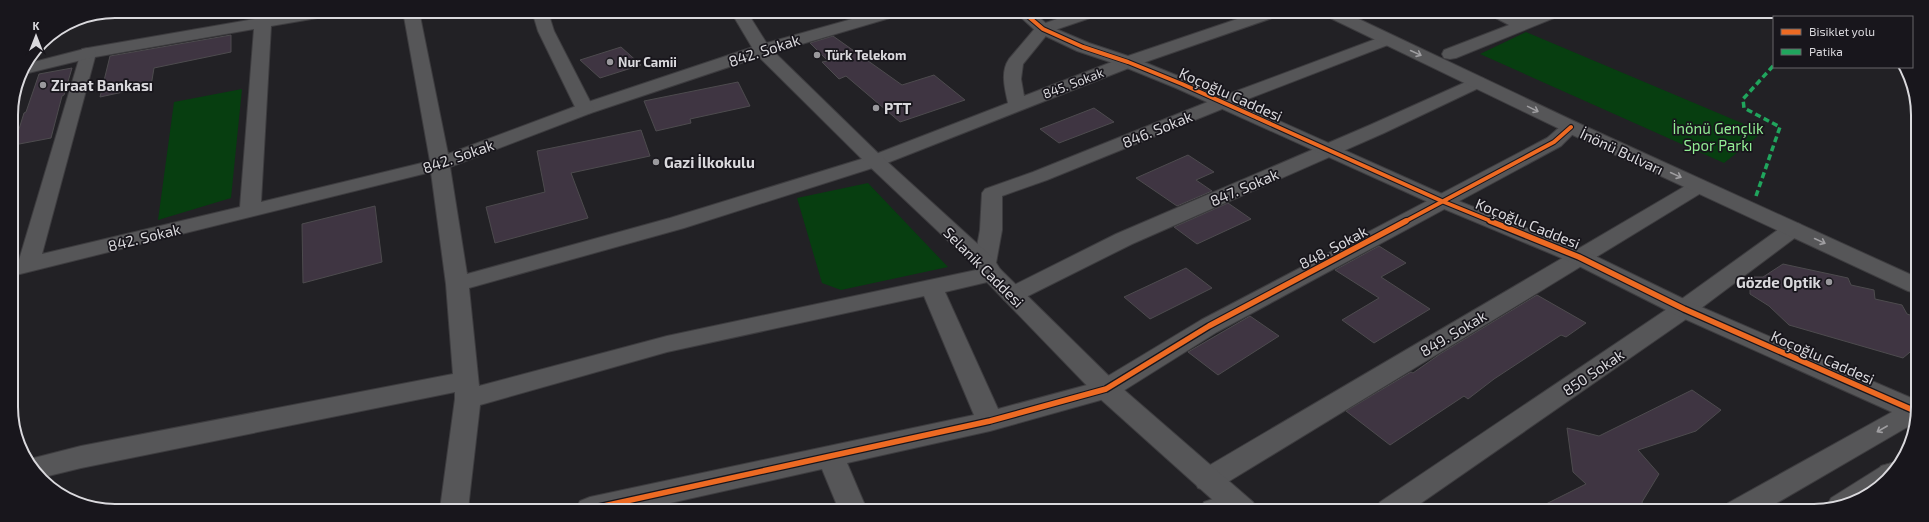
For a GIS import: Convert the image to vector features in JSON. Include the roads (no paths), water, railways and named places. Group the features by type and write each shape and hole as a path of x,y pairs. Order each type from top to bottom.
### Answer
{"street":[{"path":"30,68 88,53 290,18"},
{"path":"412,18 440,164 457,284 467,390 455,504"},
{"path":"542,18 546,31 585,109"},
{"name":"Selanik Caddesi","path":"743,18 762,50 875,162 988,268 1012,295 1106,389 1208,480 1227,504"},
{"name":"842. Sokak","path":"20,267 440,164 585,109 762,50 870,18"},
{"name":"Koçoğlu Caddesi","path":"1030,18 1043,29 1083,47 1128,62 1444,202 1579,257 1684,309 1911,408"},
{"path":"1017,105 1012,79 1016,63 1043,29 1075,18"},
{"name":"845. Sokak","path":"457,284 677,224 875,162 1128,62 1257,18"},
{"name":"İnönü Bulvarı","path":"1342,18 1570,127 1911,284"},
{"name":"İnönü Bulvarı","path":"1371,18 1911,268"},
{"path":"1508,18 1523,25"},
{"path":"1450,54 1540,18"},
{"path":"250,210 263,23"},
{"name":"846. Sokak","path":"988,268 992,193 1040,176 1221,103 1387,40"},
{"path":"56,54 88,53"},
{"path":"20,267 88,53"},
{"name":"847. Sokak","path":"1012,295 1124,238 1328,151 1477,82"},
{"name":"848. Sokak","path":"617,504 990,421 1106,389 1209,326 1554,142 1570,127"},
{"name":"849. Sokak","path":"1208,480 1699,186"},
{"name":"850 Sokak","path":"1399,504 1684,309 1793,229"},
{"path":"39,467 81,457 467,390 667,344 932,287 988,268"},
{"path":"932,287 990,421"},
{"path":"1750,504 1911,412"},
{"path":"831,457 851,504"}],"place":[{"name":"Türk Telekom","path":"817,55"},
{"name":"Nur Camii","path":"610,62"},
{"name":"Ziraat Bankası","path":"43,85"},
{"name":"PTT","path":"876,108"},
{"name":"Gazi İlkokulu","path":"656,162"},
{"name":"Gözde Optik","path":"1829,282"}],"park label":[{"name":"İnönü Gençlik Spor Parkı","path":"1718,136"}]}
